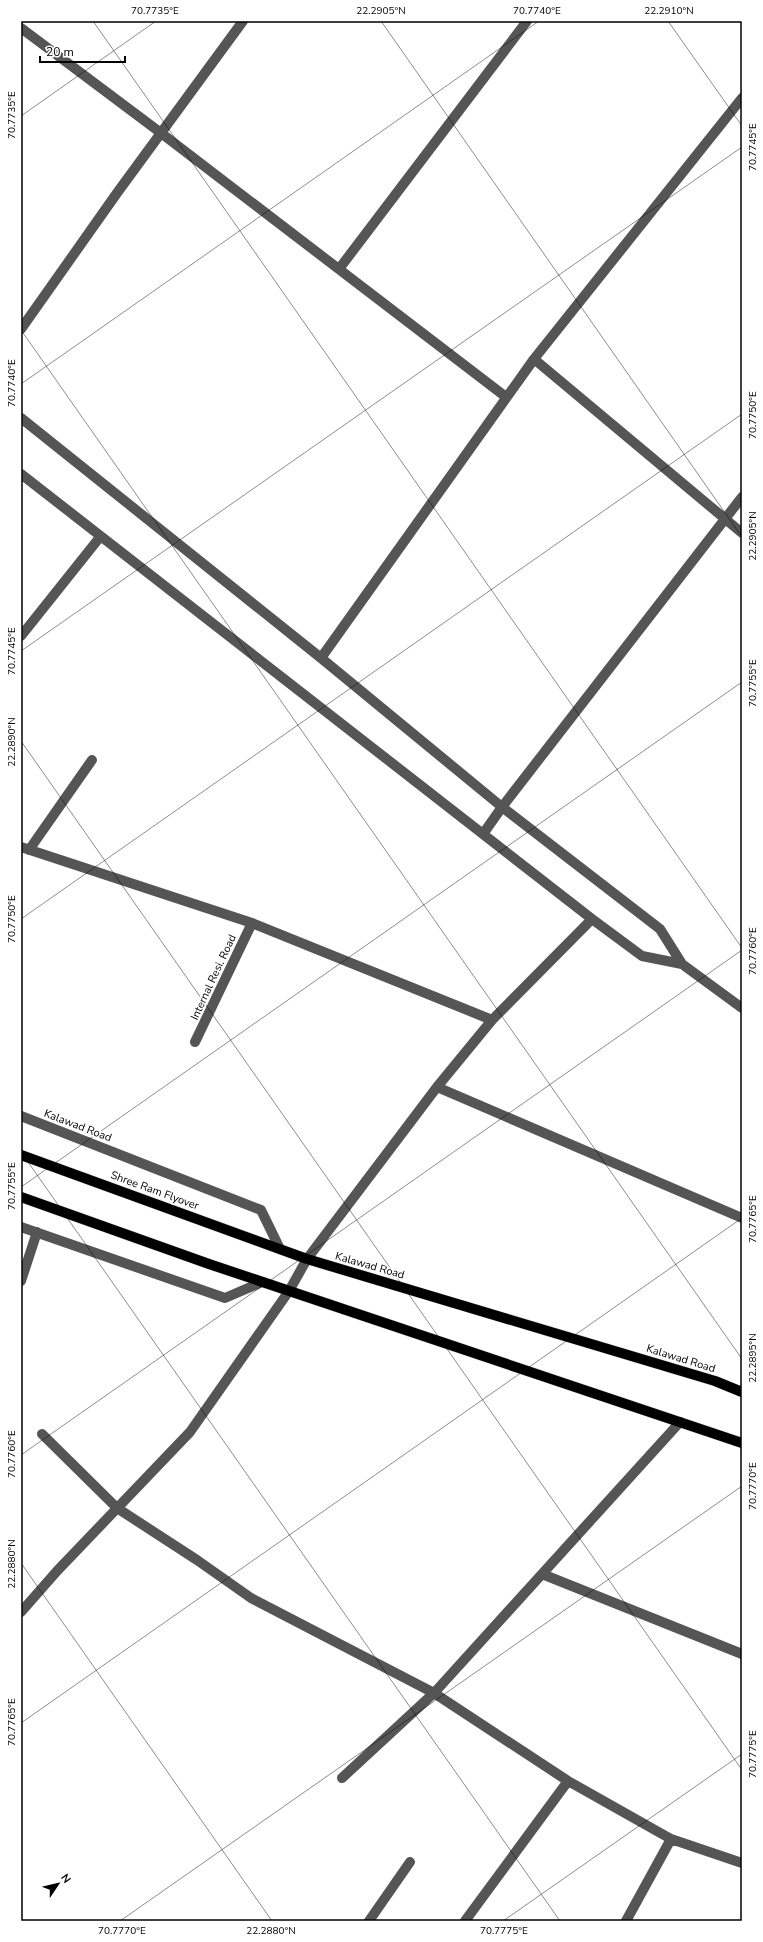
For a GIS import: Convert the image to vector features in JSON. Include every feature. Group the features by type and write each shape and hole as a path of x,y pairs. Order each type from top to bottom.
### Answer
{"main road":[{"name":"Shree Ram Flyover","path":"21,1154 280,1250"},
{"path":"21,1197 209,1264 742,1443"},
{"name":"Kalawad Road","path":"280,1250 707,1379 742,1392"}],"street":[{"path":"21,329 161,133 244,21"},
{"path":"339,270 527,21"},
{"path":"21,28 161,133 506,398"},
{"path":"321,658 534,360 742,98"},
{"path":"534,360 742,533"},
{"path":"21,418 321,658 502,807 660,929 682,964 742,1008"},
{"path":"21,474 592,919 642,956 682,964"},
{"path":"483,834 502,807 742,497"},
{"path":"21,636 100,537"},
{"path":"92,760 25,848 252,923 492,1020"},
{"path":"21,1612 190,1432 289,1291 307,1259 437,1087 492,1020 592,919"},
{"name":"Internal Resi. Road","path":"196,1042 252,923"},
{"path":"437,1087 742,1218"},
{"name":"Kalawad Road","path":"21,1116 261,1210 280,1250"},
{"path":"21,1227 225,1298 262,1282"},
{"path":"21,1282 37,1232"},
{"path":"342,1778 434,1693 680,1422"},
{"path":"42,1434 117,1508 252,1598 434,1693 568,1781 671,1838 742,1864"},
{"path":"542,1574 742,1654"},
{"path":"465,1921 568,1781"},
{"path":"626,1921 671,1838"},
{"path":"369,1921 410,1862"}]}
